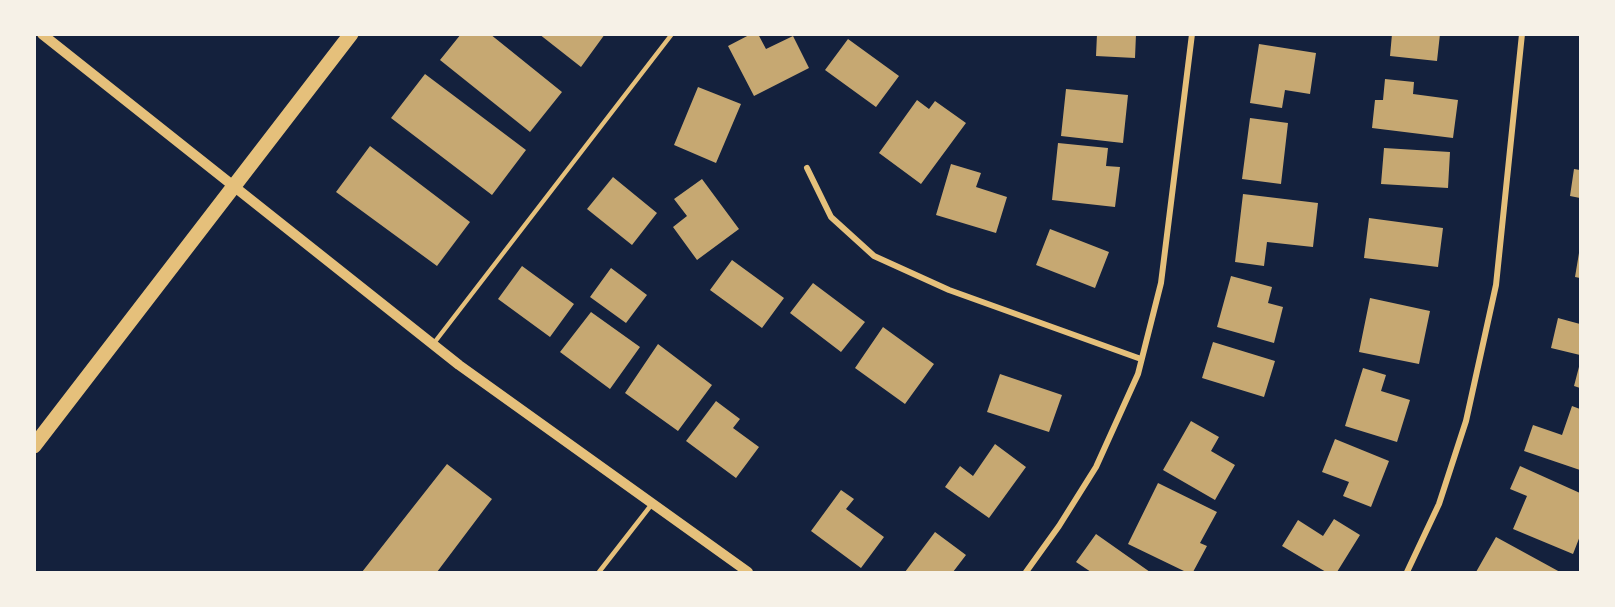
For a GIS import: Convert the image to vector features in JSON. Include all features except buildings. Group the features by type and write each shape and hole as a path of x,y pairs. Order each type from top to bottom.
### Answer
{"main road":[{"path":"34,447 351,34"}],"street":[{"path":"42,34 459,365 748,573"},
{"path":"1026,573 1096,467 1138,374 1161,283 1192,34"},
{"path":"1407,573 1439,504 1466,421 1496,285 1521,34"},
{"path":"807,168 831,217 874,256 949,290 1142,359"}],"lane":[{"path":"433,344 672,34"},
{"path":"599,573 652,504"}]}
